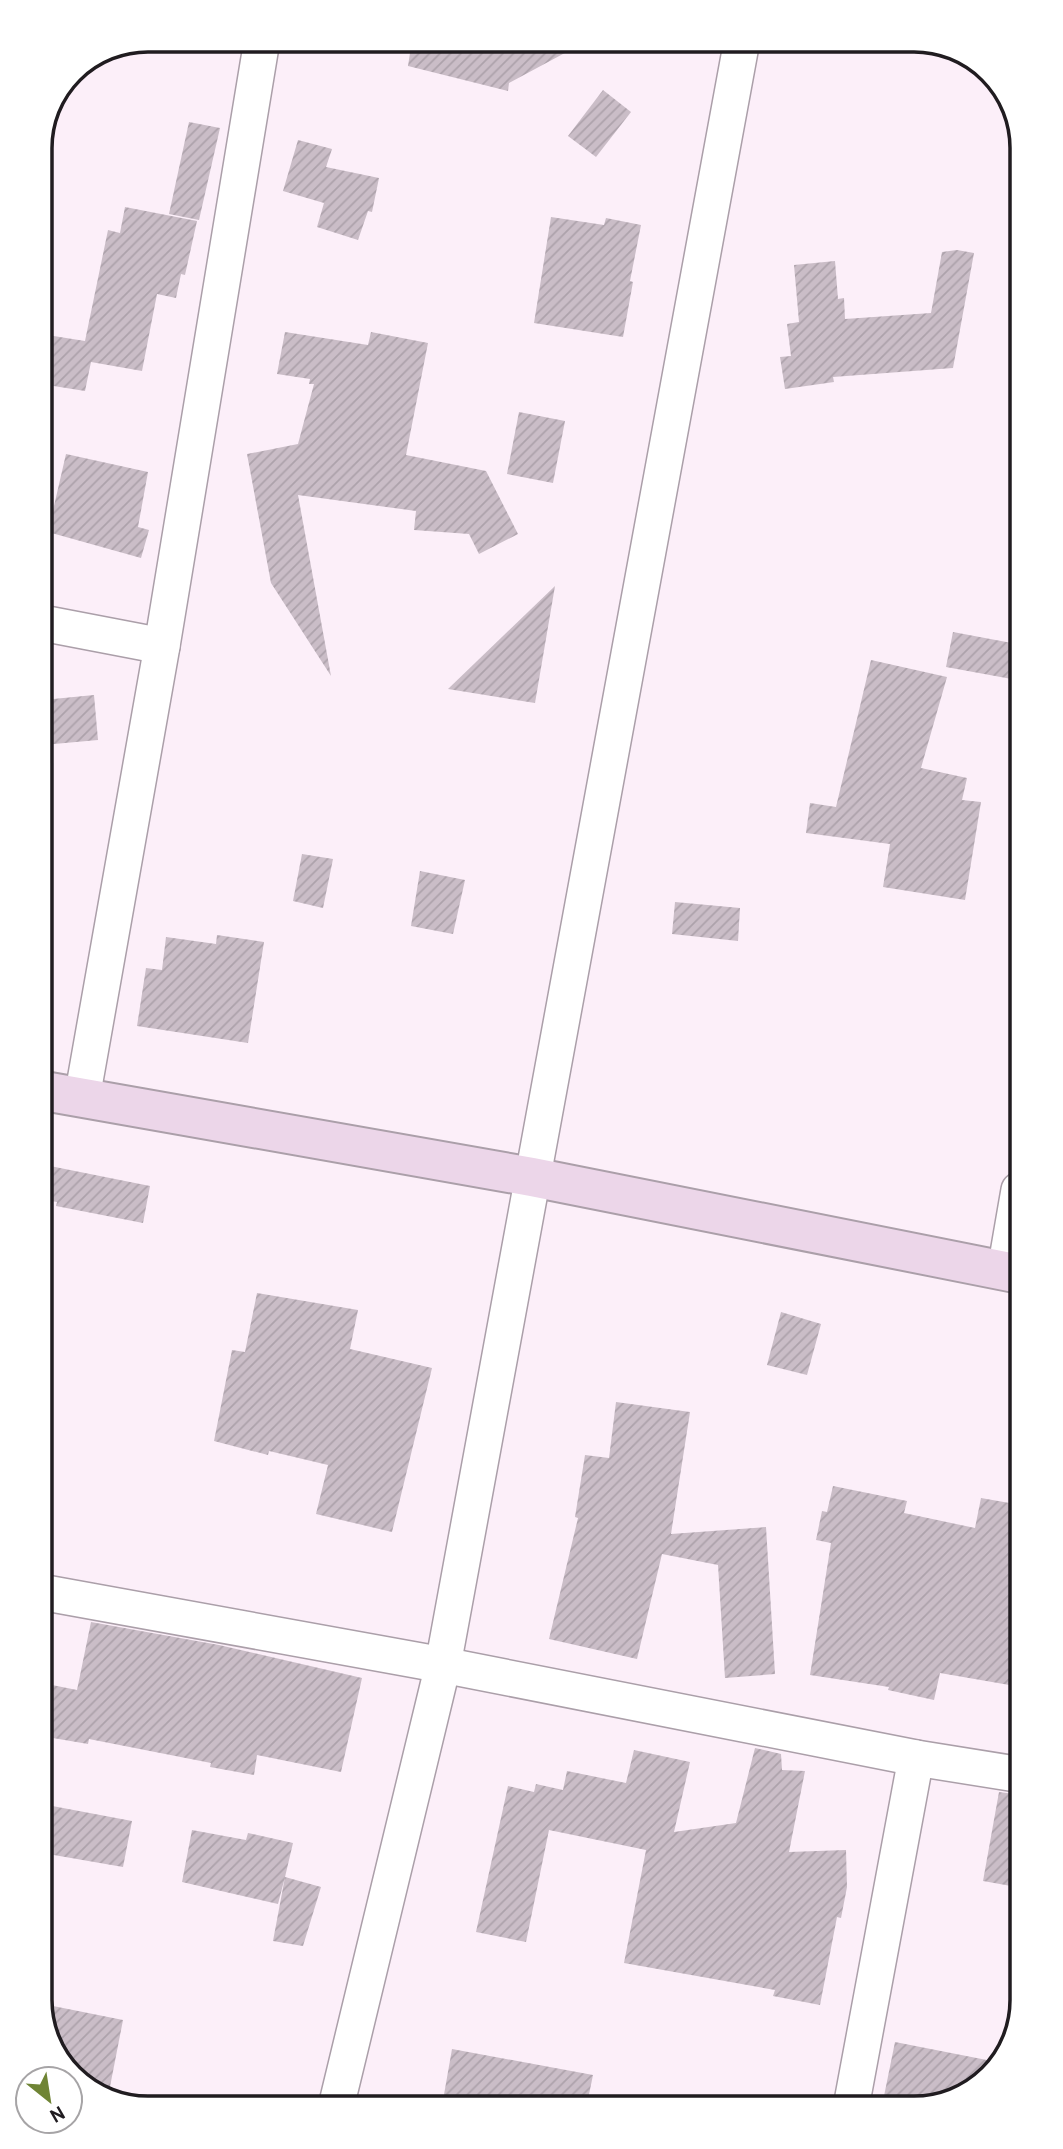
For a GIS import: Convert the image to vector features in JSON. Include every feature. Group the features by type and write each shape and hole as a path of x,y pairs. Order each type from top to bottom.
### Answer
{"street":[{"path":"82,1098 162,646 260,52"},
{"path":"339,2096 443,1665 740,53"},
{"path":"53,625 162,646"},
{"path":"52,1093 532,1177 1010,1273"},
{"path":"52,1594 443,1665 916,1758 1010,1772"},
{"path":"853,2096 916,1758"}],"building":[{"path":"410,52 566,53 509,83 508,91 408,66"},
{"path":"603,90 631,112 596,157 568,136"},
{"path":"189,122 220,128 199,220 169,214"},
{"path":"298,140 332,149 326,167 379,178 372,212 368,211 358,240 317,227 324,203 283,191"},
{"path":"125,207 197,221 185,275 181,274 176,298 157,294 142,371 91,362 85,391 53,386 53,336 85,341 108,230 120,233"},
{"path":"551,217 604,225 606,218 641,225 623,337 534,323"},
{"path":"957,250 974,253 953,368 833,377 834,382 785,389 780,357 791,356 787,324 799,322 794,265 835,261 838,299 844,298 845,319 931,313 942,252"},
{"path":"285,332 368,345 371,332 428,343 406,455 486,471 518,534 479,554 469,534 414,530 416,511 298,495 331,676 271,583 247,454 298,444 314,384 309,384 310,379 277,374"},
{"path":"519,412 565,421 553,483 507,474"},
{"path":"66,454 148,472 138,527 149,530 141,558 53,533 53,511"},
{"path":"555,586 535,703 448,689"},
{"path":"953,632 1010,643 1010,679 946,667"},
{"path":"871,660 947,677 921,768 967,778 962,800 981,802 965,900 883,887 890,844 806,833 810,803 836,807"},
{"path":"94,695 98,740 53,744 53,699"},
{"path":"302,854 333,859 323,908 293,901"},
{"path":"420,871 465,880 453,934 411,926"},
{"path":"675,902 740,908 738,941 672,934"},
{"path":"217,935 264,942 248,1043 137,1026 146,968 162,970 166,937 216,944"},
{"path":"52,1166 150,1186 143,1223 56,1206 57,1202 52,1201"},
{"path":"257,1293 358,1310 350,1349 432,1368 392,1532 316,1514 328,1465 269,1451 268,1455 214,1441 232,1350 245,1352"},
{"path":"781,1312 821,1324 807,1375 767,1365"},
{"path":"616,1402 690,1412 671,1534 766,1527 775,1674 725,1678 718,1565 662,1554 637,1659 549,1639 578,1518 575,1517 585,1455 609,1458"},
{"path":"833,1486 907,1501 904,1513 975,1528 981,1498 1010,1503 1010,1685 940,1673 934,1700 888,1690 889,1687 810,1675 831,1543 816,1540 822,1511 827,1512"},
{"path":"91,1622 219,1645 362,1678 341,1772 257,1755 254,1775 210,1767 211,1763 89,1739 88,1744 52,1738 52,1685 77,1690"},
{"path":"755,1748 781,1754 782,1770 805,1771 789,1852 846,1850 847,1887 841,1918 837,1917 820,2005 773,1996 775,1990 624,1963 646,1850 549,1830 526,1942 476,1932 508,1786 534,1792 536,1784 563,1790 567,1771 626,1783 634,1750 690,1762 674,1832 736,1823"},
{"path":"999,1792 1010,1793 1010,1886 983,1881"},
{"path":"52,1806 132,1821 123,1867 52,1855"},
{"path":"192,1830 246,1840 248,1833 293,1843 278,1904 182,1882"},
{"path":"285,1877 321,1887 303,1946 273,1941"},
{"path":"53,2006 123,2020 110,2088 85,2073 84,2065 78,2065 65,2049 54,2019"},
{"path":"895,2042 989,2061 978,2073 951,2089 933,2095 884,2096"},
{"path":"452,2049 593,2075 589,2096 444,2096"}]}
